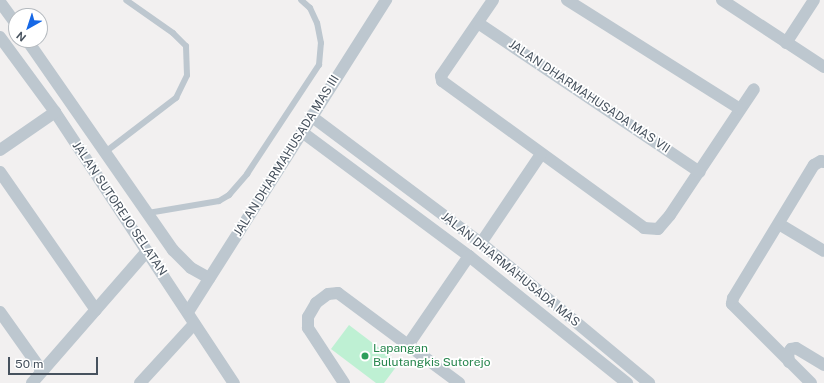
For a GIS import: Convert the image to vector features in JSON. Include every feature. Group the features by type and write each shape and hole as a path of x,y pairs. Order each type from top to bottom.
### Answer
{"street":[{"name":"JALAN DHARMAHUSADA MAS III","path":"188,312 386,0"},
{"path":"493,0 441,76 442,81 644,228 658,229 700,172 754,89"},
{"path":"567,0 740,109"},
{"path":"722,0 824,67"},
{"path":"786,43 814,0"},
{"path":"0,2 8,13"},
{"name":"JALAN DHARMAHUSADA MAS VII","path":"478,23 700,172"},
{"name":"JALAN SUTOREJO SELATAN","path":"0,38 55,112 234,383"},
{"path":"32,48 104,153 182,261 209,278"},
{"path":"0,150 55,112"},
{"name":"JALAN DHARMAHUSADA MAS","path":"311,116 481,243 648,383"},
{"name":"JALAN DHARMAHUSADA MAS","path":"302,132 470,256 627,383"},
{"path":"481,243 541,154"},
{"path":"811,383 788,362 732,304 733,298 814,165 822,162"},
{"path":"0,172 96,310"},
{"path":"779,224 824,251"},
{"path":"32,383 147,251"},
{"path":"408,345 470,256"},
{"path":"344,383 308,328 308,317 316,303 328,294 338,293 459,383"},
{"path":"0,312 42,371"},
{"path":"140,383 194,324"},
{"path":"788,362 788,353 791,349 796,348 824,365"}],"lane":[{"path":"104,153 176,98 187,75 186,46 174,33 126,0"},
{"path":"148,213 219,202 229,195 247,174 320,65 320,43 317,23 310,8 301,0"}],"green space":[{"name":"Lapangan Bulutangkis Sutorejo","path":"349,325 399,363 384,383 376,383 331,349"}],"place":[{"name":"Lapangan Bulutangkis Sutorejo","path":"365,356"}]}
